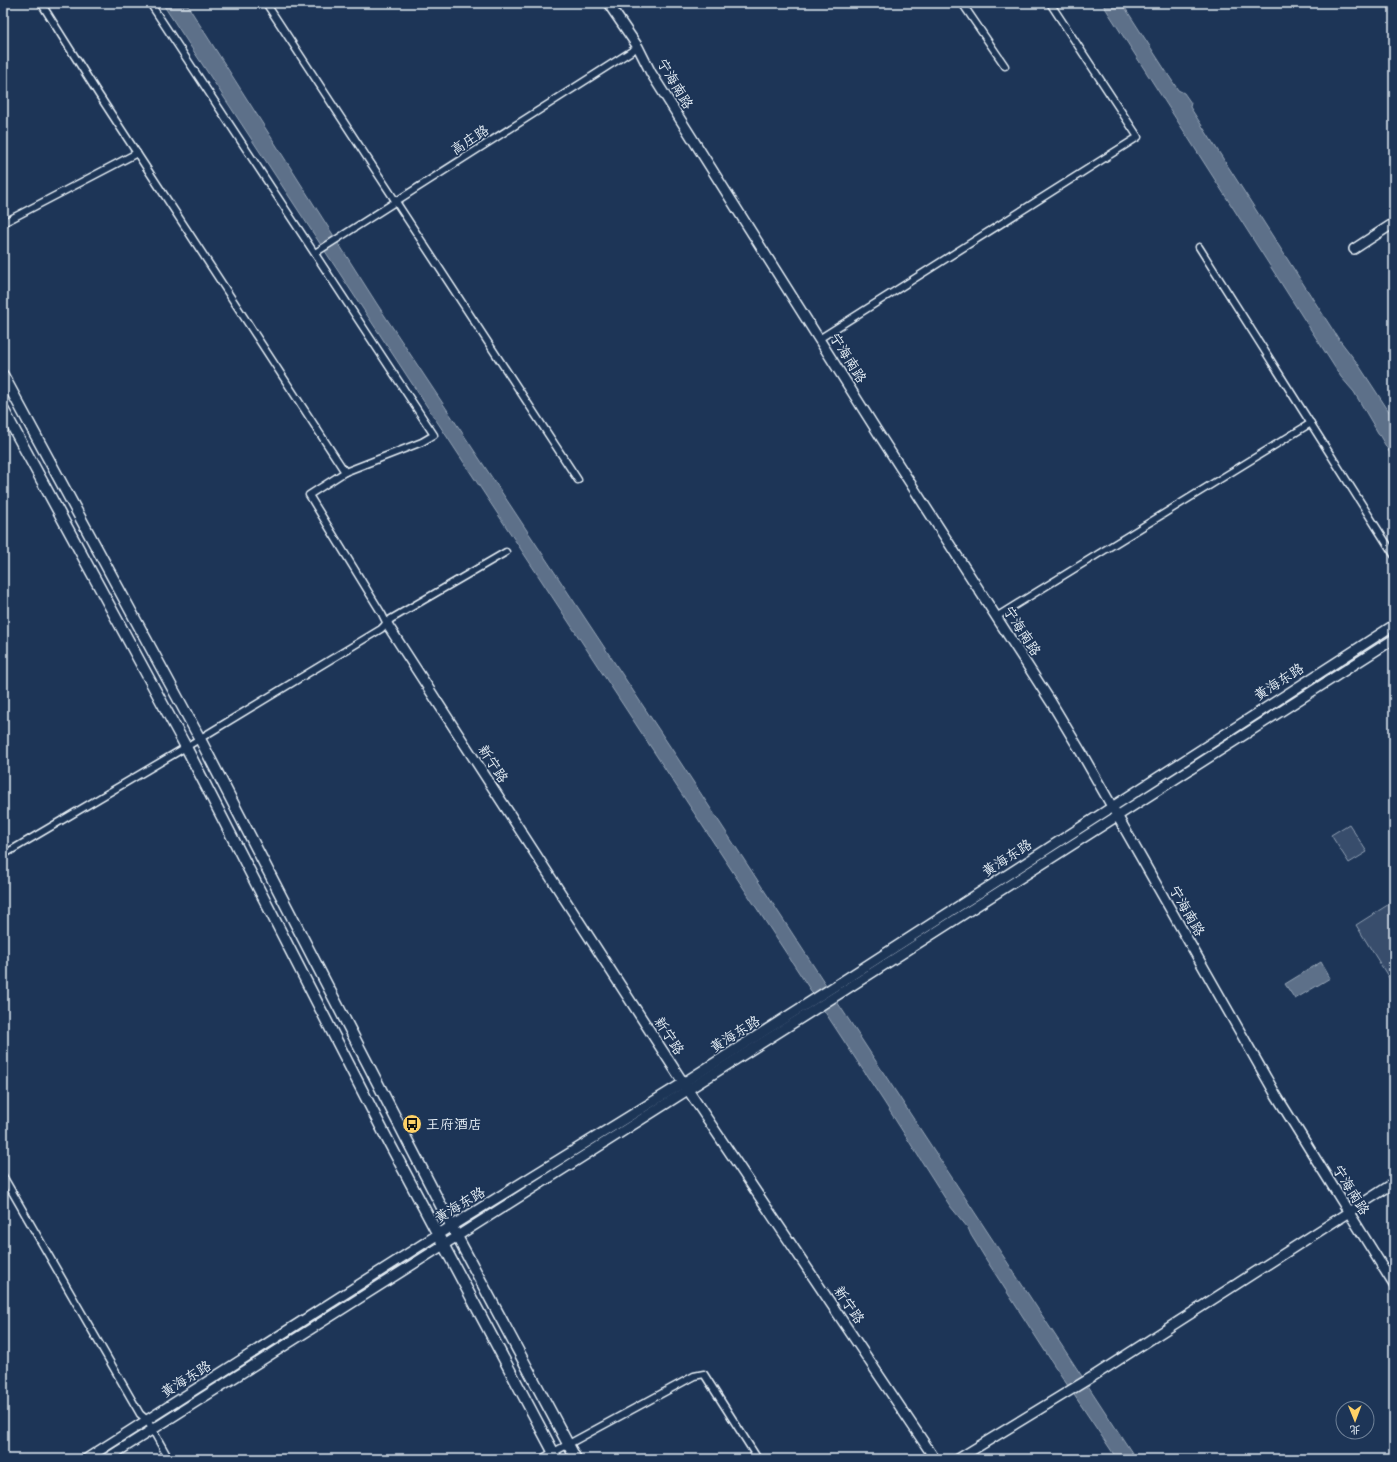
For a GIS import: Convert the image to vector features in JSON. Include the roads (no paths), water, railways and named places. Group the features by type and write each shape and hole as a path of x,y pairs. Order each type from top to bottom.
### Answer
{"main road":[{"path":"3,374 200,739 452,1227 576,1459"},
{"path":"3,409 186,747 437,1235 555,1455"}],"street":[{"path":"41,3 345,472"},
{"path":"150,3 316,252 434,435 422,442 345,472 309,495 387,624"},
{"path":"266,3 578,480"},
{"name":"宁海南路","path":"608,3 638,47 651,73 1062,720 1276,1096 1394,1285"},
{"path":"962,3 1005,66"},
{"path":"819,338 1138,137 1050,3"},
{"name":"高庄路","path":"316,252 638,47"},
{"path":"3,223 137,153"},
{"path":"1354,249 1394,223"},
{"path":"1199,247 1394,555"},
{"path":"996,617 1311,424"},
{"path":"3,855 381,630 391,619 506,552"},
{"name":"新宁路","path":"387,624 685,1087 935,1459"},
{"name":"黄海东路","path":"840,988 1111,806 1394,625"},
{"name":"黄海东路","path":"106,1459 457,1236 806,1009 1117,817 1394,639"},
{"name":"黄海东路","path":"86,1459 437,1235 685,1087"},
{"path":"3,1176 140,1414 147,1420 169,1459"},
{"path":"958,1459 1089,1379 1394,1184"},
{"path":"541,1459 555,1455 568,1445 694,1376 704,1374 758,1459"}],"place":[{"name":"王府酒店","path":"412,1124"}]}
